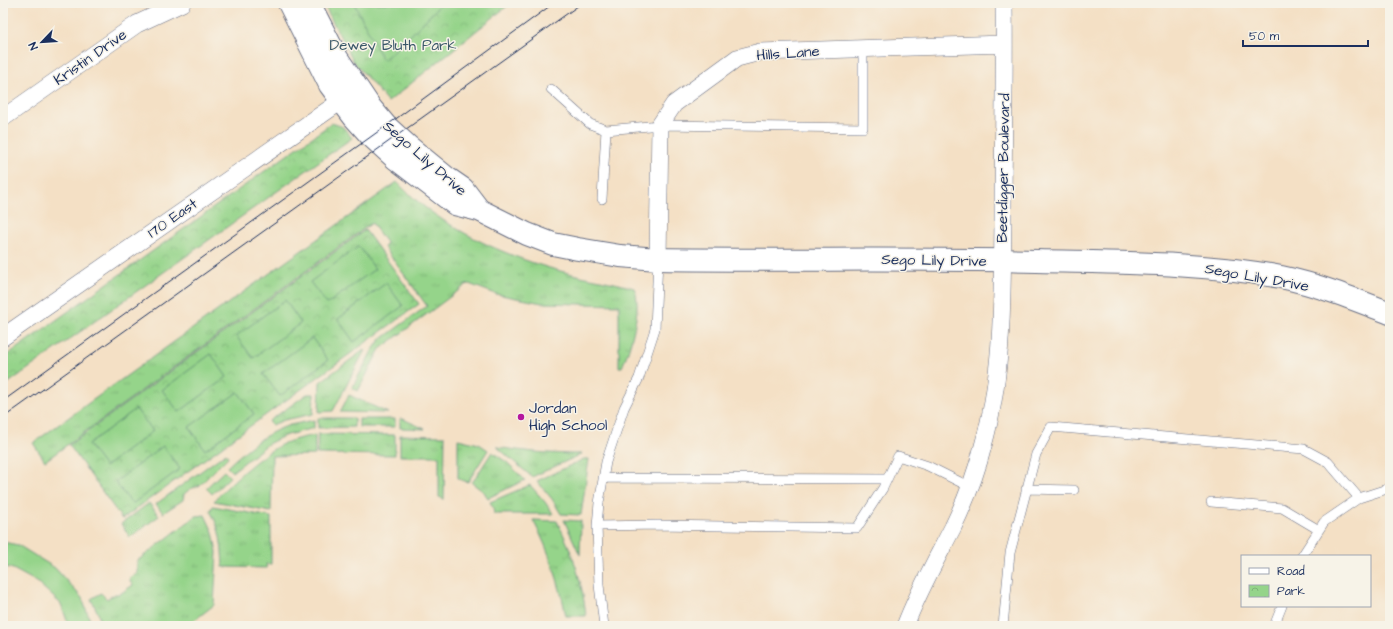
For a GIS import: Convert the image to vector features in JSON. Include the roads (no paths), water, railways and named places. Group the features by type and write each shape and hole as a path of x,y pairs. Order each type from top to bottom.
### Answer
{"main road":[{"name":"Sego Lily Drive","path":"289,3 330,85 341,101 372,136 395,158 455,204 479,210 527,234 553,244 613,255 658,259 1002,260 1164,264 1227,269 1282,278 1336,292 1390,313"},
{"name":"Sego Lily Drive","path":"309,3 336,58 370,107 386,126 409,147 463,189 479,210"}],"street":[{"name":"Kristin Drive","path":"3,118 137,24 182,3"},
{"name":"Beetdigger Boulevard","path":"905,626 920,590 953,528 970,487 983,447 994,399 1000,339 1002,260 1004,3"},
{"name":"Hills Lane","path":"660,125 674,104 737,58 760,52 1004,44"},
{"name":"170 East","path":"3,337 341,101"},
{"path":"658,259 660,125"}],"lane":[{"path":"552,90 590,124 606,130 660,125 863,128 864,49"},
{"path":"602,199 606,130"},
{"path":"604,626 599,585 597,526 603,478 606,462 616,429 624,408 639,378 655,328 658,259"},
{"path":"1003,626 1010,553 1036,454 1051,427 1304,450 1328,462 1359,498"},
{"path":"597,526 658,525 857,528 887,479 898,456 928,466 970,487"},
{"path":"603,478 887,479"},
{"path":"1303,555 1324,522 1359,498 1390,488"},
{"path":"1026,489 1074,490"},
{"path":"1211,502 1282,508 1319,530"},
{"path":"1274,626 1282,607"}],"tram line":[{"path":"3,401 397,118 554,3"},
{"path":"3,418 582,3"}],"place":[{"name":"Jordan High School","path":"521,417"}],"park label":[{"name":"Dewey Bluth Park","path":"393,45"}]}
